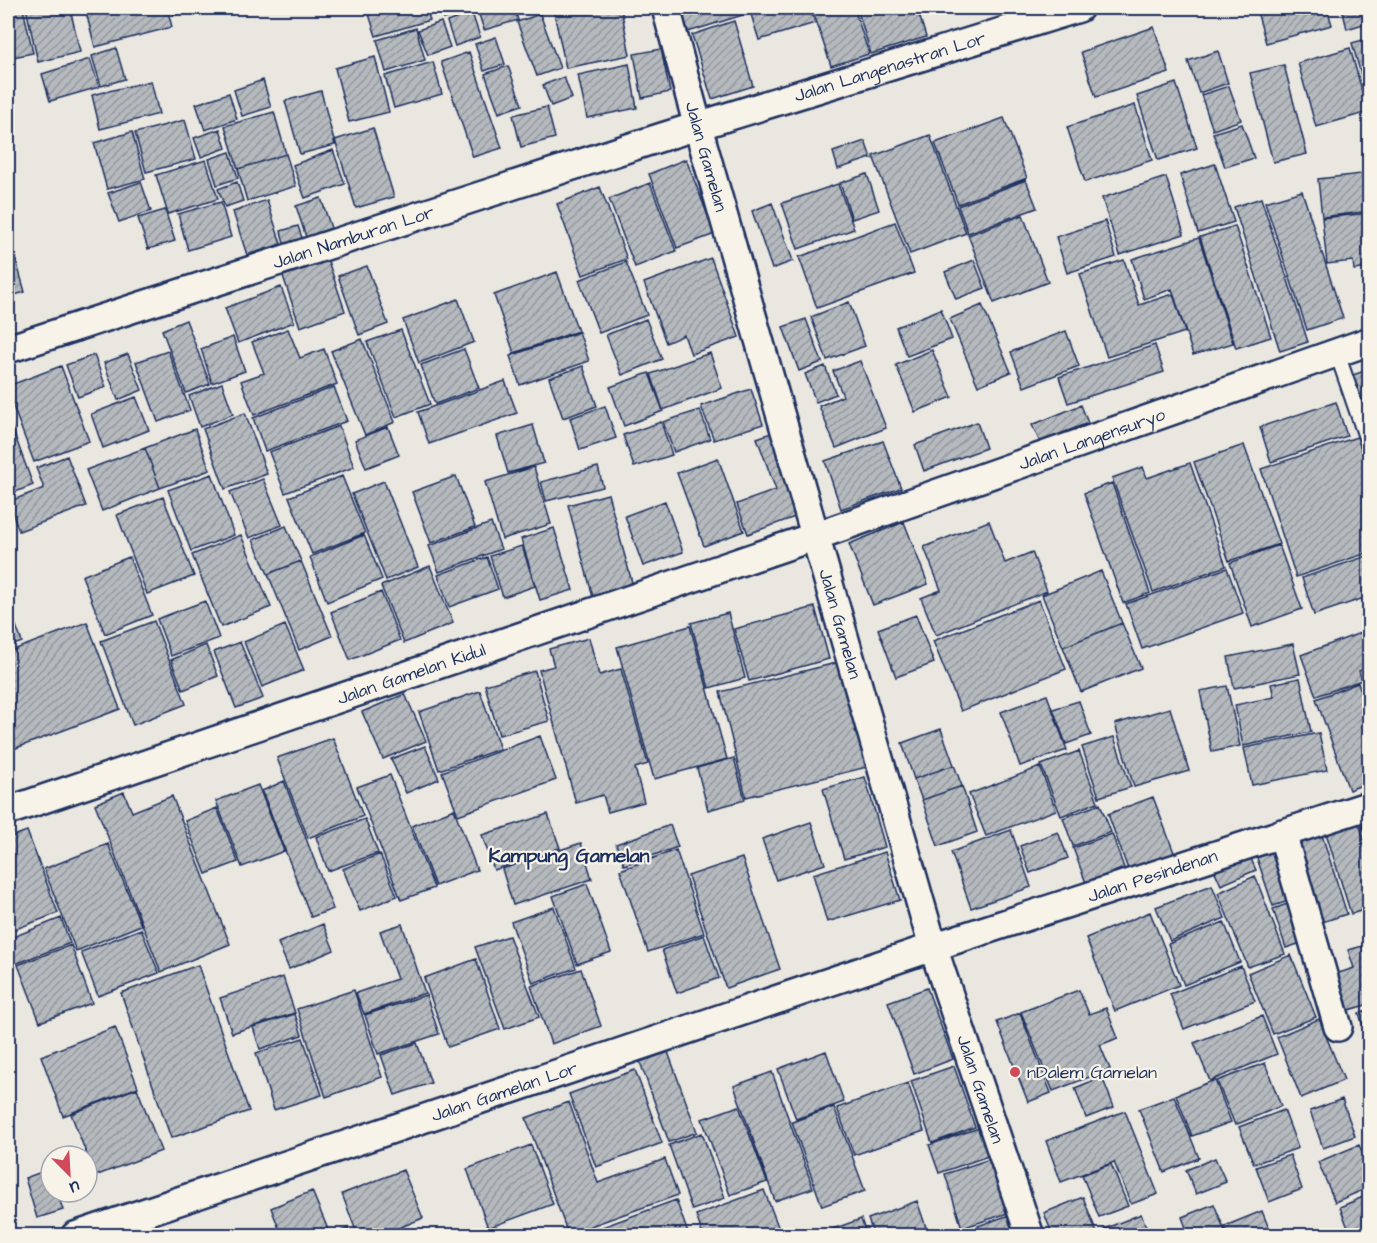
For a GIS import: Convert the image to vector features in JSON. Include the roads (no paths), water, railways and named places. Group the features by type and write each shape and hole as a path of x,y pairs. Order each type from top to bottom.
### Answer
{"street":[{"name":"Jalan Gamelan","path":"666,8 933,947 1030,1236"},
{"name":"Jalan Langenastran Lor","path":"698,127 1079,8"},
{"name":"Jalan Namburan Lor","path":"8,349 698,127"},
{"name":"Jalan Langensuryo","path":"816,536 1370,341"},
{"name":"Jalan Gamelan Kidul","path":"8,811 816,536"},
{"name":"Jalan Pesindenan","path":"933,947 1370,805"},
{"path":"1282,833 1338,1027"},
{"name":"Jalan Gamelan Lor","path":"75,1236 933,947"}],"lane":[{"path":"1337,353 1370,449"}],"place":[{"name":"nDalem Gamelan","path":"1015,1072"}],"district":[{"name":"Kampung Gamelan","path":"569,855"}]}
